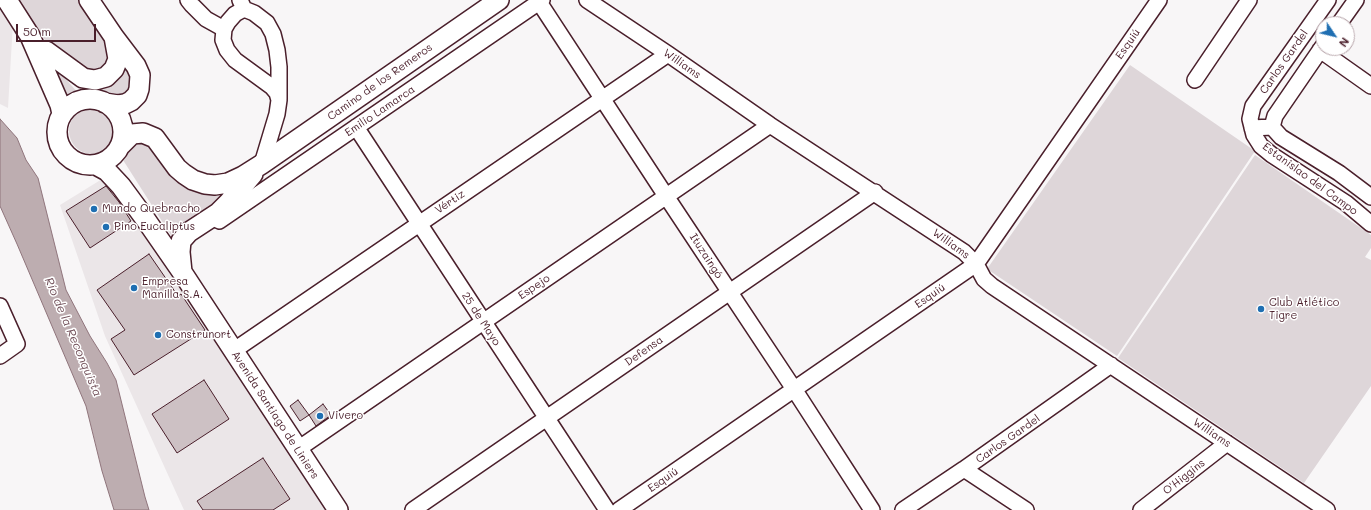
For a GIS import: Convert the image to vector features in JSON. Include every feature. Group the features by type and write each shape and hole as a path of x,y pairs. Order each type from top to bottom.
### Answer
{"main road":[{"path":"6,0 30,36 60,105 62,114"},
{"path":"30,36 82,90 99,101 113,109 119,116 123,126 123,135 119,149 104,163 85,165 75,162 66,155 60,146 57,135 58,124 62,114 75,103 84,100 99,101 118,105 125,104 137,95 139,89 140,75 136,66 89,0"},
{"name":"Camino de los Remeros","path":"119,149 132,134 143,133 155,138 177,168 193,180 205,184 215,185 228,183 243,176 262,164 499,0"},
{"path":"46,51 83,78 95,80 106,77 114,69 118,59 114,37"},
{"name":"Avenida Santiago de Liniers","path":"119,149 123,173 146,220"},
{"name":"Camino de los Remeros","path":"182,272 180,252 181,241 189,232 218,213 262,164"},
{"name":"Avenida Santiago de Liniers","path":"96,165 107,171 121,186 146,220 182,272 338,510"}],"street":[{"path":"188,0 206,19 224,29"},
{"name":"Williams","path":"587,0 770,124 964,252 976,264 984,279 992,286 1321,508"},
{"name":"Esquiú","path":"619,510 976,264 1159,0"},
{"path":"1195,80 1249,0"},
{"name":"Carlos Gardel","path":"1252,128 1250,119 1253,106 1328,0"},
{"path":"1345,16 1356,0"},
{"name":"Ituzaingó","path":"541,1 602,99 794,389 872,510"},
{"name":"Emilio Lamarca","path":"219,221 541,1"},
{"path":"262,164 277,114 279,100 279,67 277,50 273,34 267,23 242,4 224,29 223,40 227,50 235,60 272,87 277,93 279,100"},
{"name":"Vértiz","path":"233,350 668,54"},
{"name":"Carlos Gardel","path":"1272,128 1275,116 1316,56"},
{"path":"1332,56 1371,86"},
{"name":"Espejo","path":"298,449 770,124"},
{"name":"25 de Mayo","path":"356,127 607,510"},
{"name":"Estanislao del Campo","path":"1371,197 1339,173 1282,137 1272,128 1252,128 1254,135 1261,146 1346,203 1371,224"},
{"name":"Defensa","path":"413,510 875,192"},
{"path":"0,306 17,344 0,356"},
{"name":"Carlos Gardel","path":"903,510 964,469 1111,365"},
{"name":"O'Higgins","path":"1141,510 1227,444"},
{"path":"964,469 1026,510"}],"shaded area":[{"path":"19,0 85,0 114,50 105,70 85,72 44,39"},
{"path":"0,3 13,22 8,108 0,104"},
{"path":"123,59 136,74 131,94 112,99 94,94 83,85"},
{"path":"1130,65 1255,151 1117,356 987,269"},
{"path":"52,67 57,69 78,93 66,102"},
{"path":"92,108 105,112 111,118 115,131 111,144 105,150 92,154 79,150 73,144 69,131 73,118 79,112"},
{"path":"148,139 171,166 234,190 174,240 123,160 124,147"},
{"name":"Club Atlético Tigre","path":"1255,155 1371,235 1371,248 1365,257 1371,260 1371,386 1304,483 1118,358"},
{"path":"107,176 327,510 184,510 105,336 60,205"}],"water":[{"name":"Río de la Reconquista","path":"0,119 17,138 26,160 38,178 66,290 90,336 116,380 149,510 114,510 102,471 86,406 0,206"}],"building":[{"path":"106,186 119,202 131,221 90,248 66,211"},
{"path":"149,254 178,296 181,294 205,330 134,375 111,339 125,330 97,290"},
{"path":"204,380 229,419 177,453 152,414"},
{"name":"Vivero","path":"298,400 309,415 300,421 290,406"},
{"name":"Vivero","path":"323,404 331,415 316,426 309,415"},
{"path":"263,458 290,499 273,510 203,510 197,501"}],"place":[{"name":"Mundo Quebracho","path":"94,209"},
{"name":"Pino Eucaliptus","path":"106,227"},
{"name":"Empresa Manilla S.A.","path":"134,288"},
{"name":"Club Atlético Tigre","path":"1261,309"},
{"name":"Construnort","path":"158,335"},
{"name":"Vivero","path":"320,416"}]}
